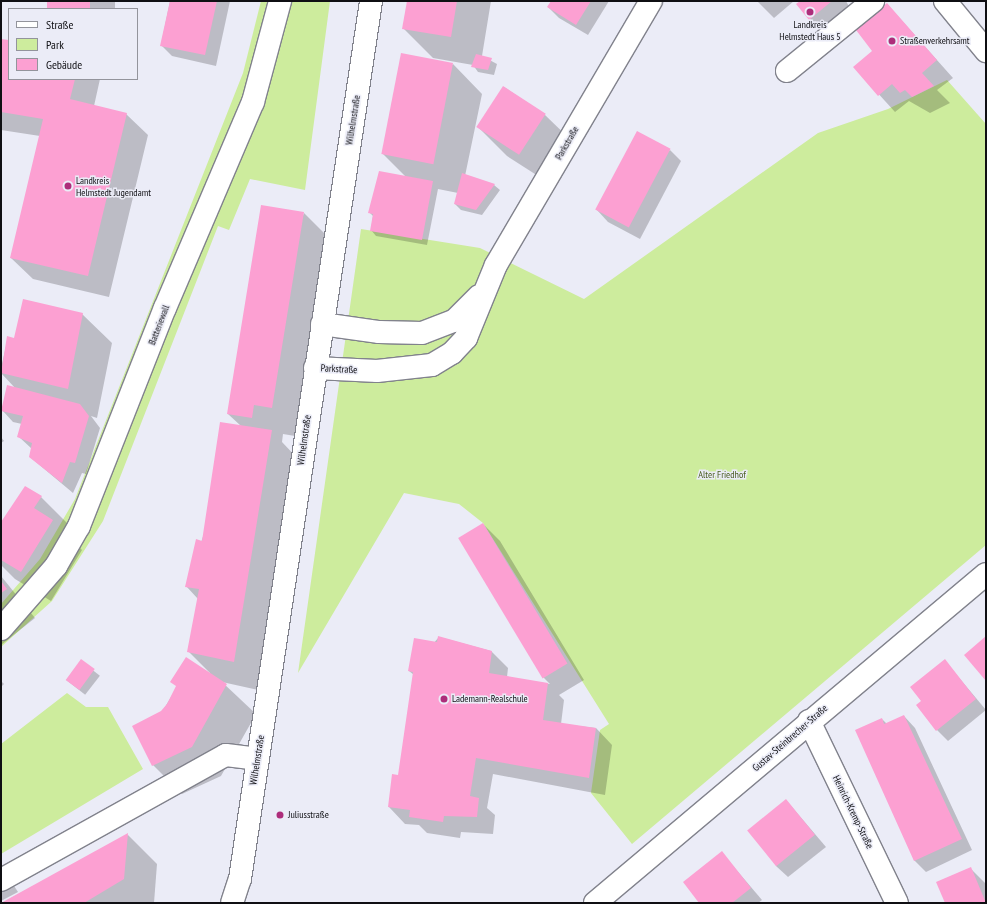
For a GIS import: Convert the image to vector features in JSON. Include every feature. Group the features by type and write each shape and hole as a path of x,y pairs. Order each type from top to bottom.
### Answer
{"street":[{"name":"Batteriewall","path":"1,629 52,571 80,526 165,308 253,102 280,1"},
{"name":"Wilhelmstraße","path":"240,903 240,879 257,759 371,1"},
{"name":"Parkstraße","path":"315,368 377,371 432,365 452,353 466,338 486,287 651,1"},
{"path":"787,71 873,1"},
{"path":"945,1 986,51"},
{"name":"Parkstraße","path":"322,324 379,332 422,333 454,321 486,287"},
{"name":"Gustav-Steinbrecher-Straße","path":"595,903 809,721 986,574"},
{"name":"Heinrich-Kremp-Straße","path":"809,721 897,903"},
{"path":"1,880 226,755 257,759"},
{"name":"Wilhelmstraße","path":"232,903 240,879"}],"green space":[{"path":"261,1 330,1 305,190 250,179 229,230 218,226 103,521 52,601 1,647 1,604 40,559 75,499 243,73"},
{"name":"Alter Friedhof","path":"947,80 986,124 986,545 632,844 591,793 600,730 609,724 483,523 459,504 404,493 298,673 361,229 480,248 584,299 818,133 888,109"},
{"path":"67,693 86,707 108,707 143,769 1,854 1,744"}],"building":[{"path":"47,1 90,1 90,8 47,8"},
{"path":"170,1 217,1 205,55 160,46"},
{"path":"407,1 457,1 451,37 402,29"},
{"path":"551,1 591,1 576,25 547,7"},
{"name":"Landkreis Helmstedt Haus 5","path":"800,1 832,1 809,20 796,4"},
{"name":"Straßenverkehrsamt","path":"887,3 937,60 922,73 934,86 912,97 905,90 900,93 892,84 878,96 853,67 872,51 856,30"},
{"name":"Landkreis Helmstedt Jugendamt","path":"1,39 8,40 8,80 75,80 70,99 127,113 88,276 10,258 43,119 1,112"},
{"path":"401,53 453,63 433,164 381,154"},
{"path":"476,54 492,58 488,70 471,67"},
{"path":"503,86 546,114 519,155 476,127"},
{"path":"637,131 671,149 629,227 595,210"},
{"path":"379,171 433,181 422,240 370,231 373,214 368,213"},
{"path":"462,173 495,184 476,210 454,204"},
{"path":"261,205 304,212 272,408 254,405 252,418 227,414"},
{"path":"23,299 83,313 68,389 1,373 7,336 14,338"},
{"path":"7,385 80,404 89,416 75,463 70,462 62,483 29,457 32,443 17,437 23,416 1,411"},
{"path":"220,422 272,430 234,662 187,652 199,589 185,587 196,539 202,541"},
{"path":"25,486 42,496 34,508 53,520 21,572 1,560 1,522"},
{"path":"483,523 567,664 543,679 458,538"},
{"path":"1,581 7,589 1,593"},
{"path":"438,636 492,651 489,673 548,683 543,720 596,728 589,778 476,758 470,796 479,798 477,817 444,816 443,822 409,817 410,810 388,807 392,774 398,775 413,672 408,671 414,638 437,642"},
{"path":"986,636 986,681 964,655"},
{"path":"186,657 227,684 192,747 152,766 132,726 161,711 167,704 176,686 170,682"},
{"path":"81,659 95,669 79,690 66,680"},
{"path":"945,659 976,699 936,731 916,705 921,701 910,687"},
{"path":"904,715 962,839 914,861 855,730 882,718 884,724"},
{"path":"786,799 815,835 776,866 747,830"},
{"path":"128,833 124,879 84,903 1,903"},
{"path":"722,851 751,888 732,903 699,903 683,882"},
{"path":"971,867 986,903 945,903 936,882"}],"place":[{"name":"Landkreis Helmstedt Haus 5","path":"810,12"},
{"name":"Straßenverkehrsamt","path":"892,41"},
{"name":"Landkreis Helmstedt Jugendamt","path":"68,186"},
{"name":"Lademann-Realschule","path":"444,699"},
{"name":"Juliusstraße","path":"280,815"}]}
